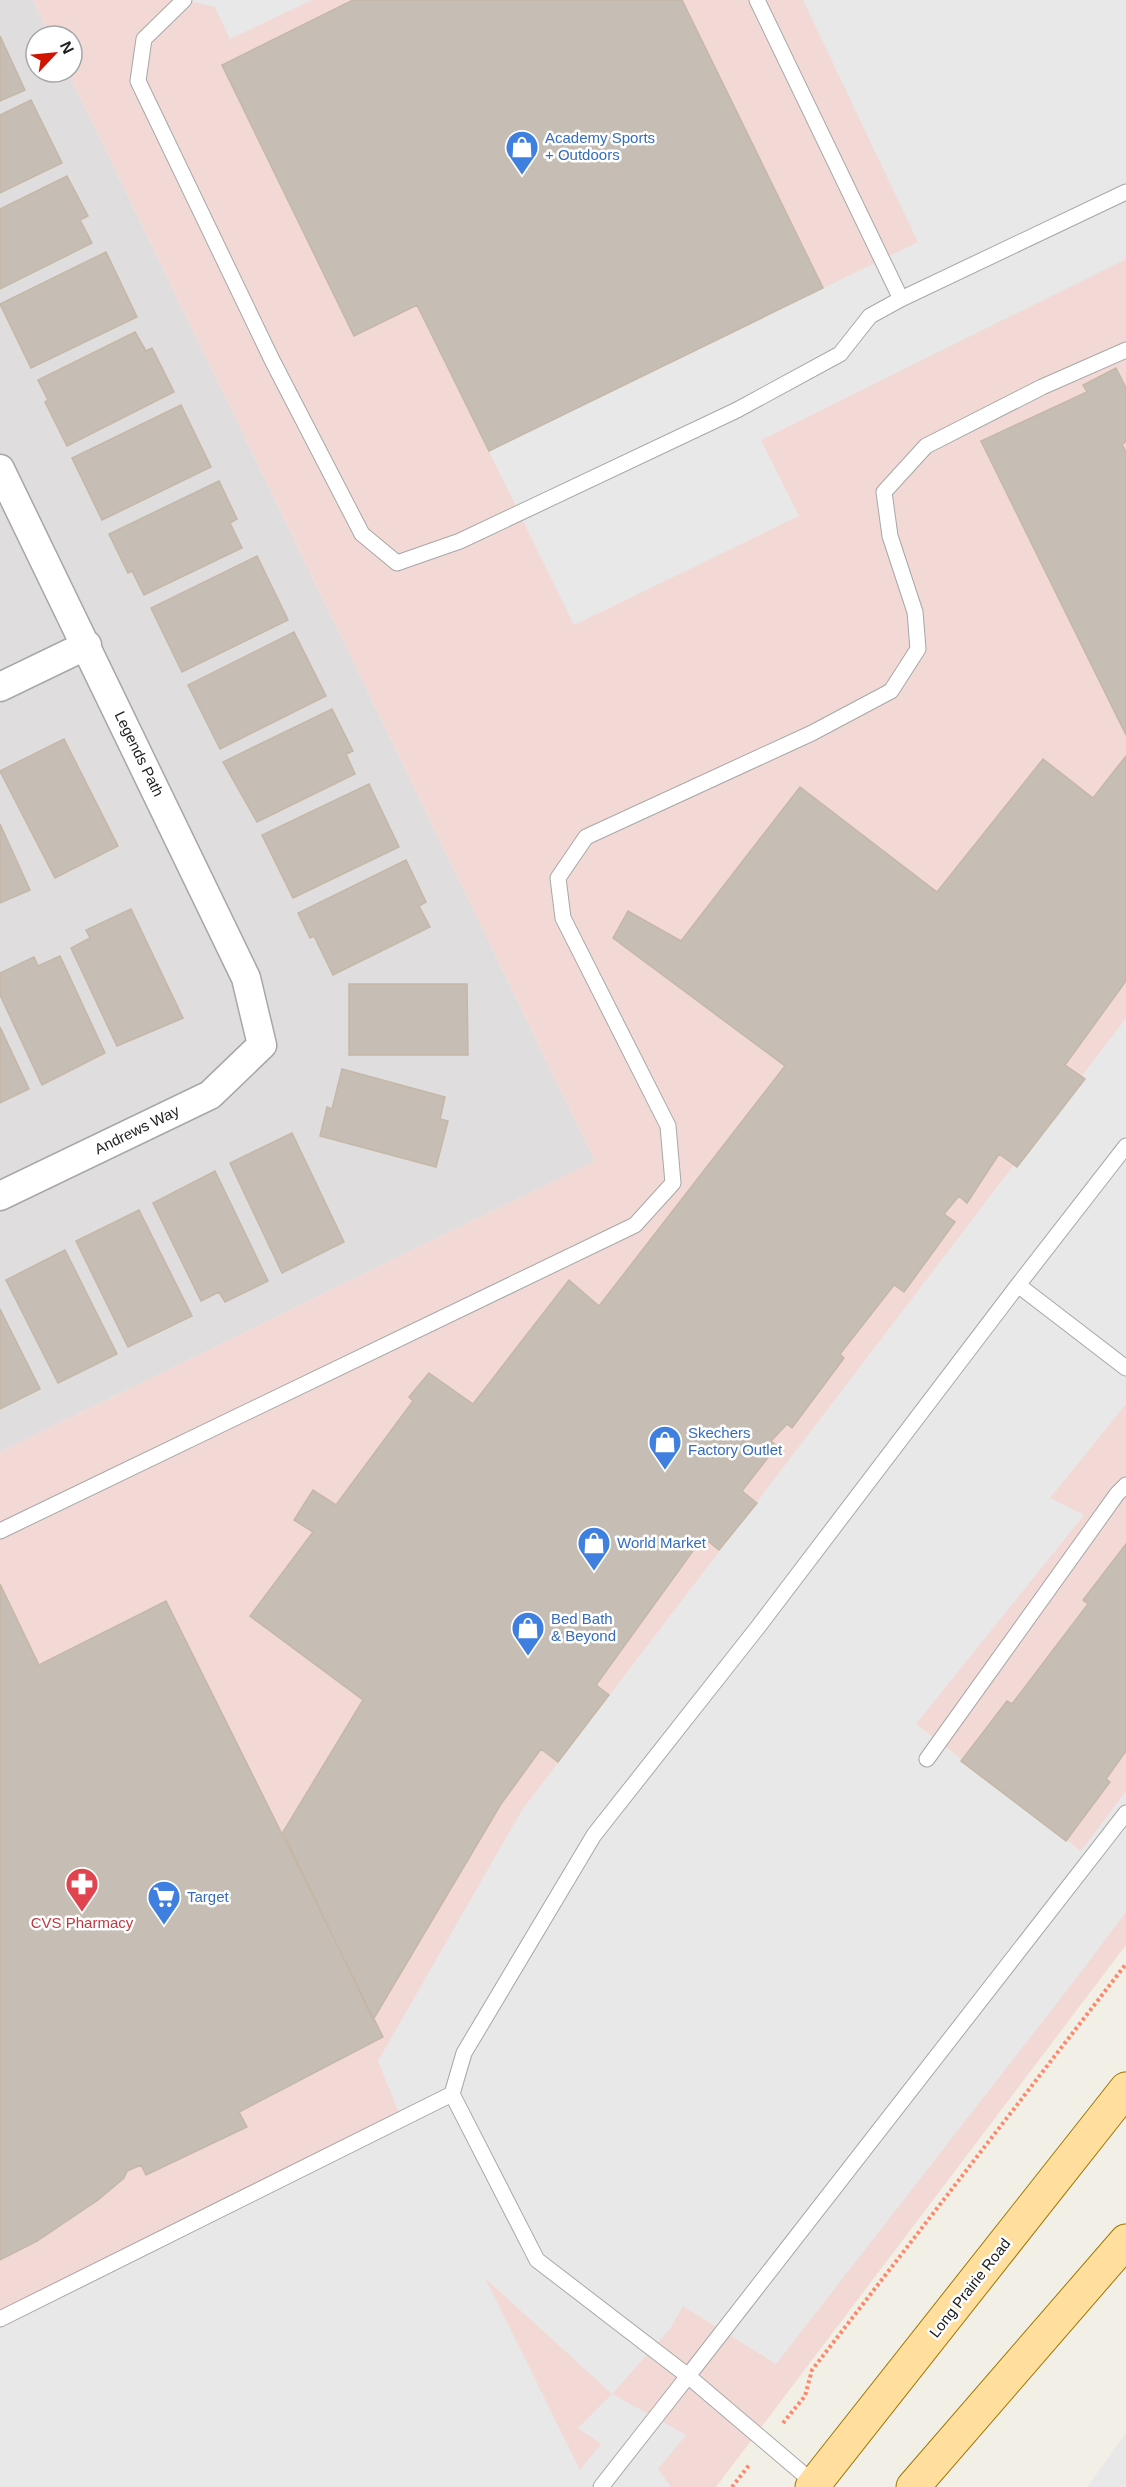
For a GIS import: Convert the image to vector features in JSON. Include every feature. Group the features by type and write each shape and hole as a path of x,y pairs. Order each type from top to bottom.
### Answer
{"main road":[{"name":"Long Prairie Road","path":"816,2486 1126,2089"},
{"path":"913,2487 1126,2241"}],"street":[{"name":"Legends Path","path":"0,469 246,978 262,1045"},
{"path":"0,687 87,645"},
{"name":"Andrews Way","path":"0,1196 210,1095 262,1045"}],"lane":[{"path":"184,0 144,39 138,81 272,360 362,534 397,563 460,541 737,410 840,354 870,316 1126,192"},
{"path":"757,0 901,299"},
{"path":"0,1531 635,1225 673,1183 668,1126 563,918 558,878 586,837 812,733 891,691 918,649 915,612 890,536 884,492 926,446 1042,387 1126,350"},
{"path":"816,2486 688,2376 537,2260 452,2094 464,2053 594,1835 758,1627 1126,1146"},
{"path":"1018,1285 1126,1368"},
{"path":"927,1759 1117,1494 1126,1485"},
{"path":"602,2487 1126,1812"},
{"path":"0,2319 452,2094"}],"path":[{"path":"732,2487 805,2396 812,2370 1126,1964"}],"shaded area":[{"path":"0,0 33,0 44,24 24,24 24,84 74,84 595,1161 0,1452"},
{"path":"33,0 1126,0 1126,1945 716,2487 0,2487 0,1452 595,1161 74,84 84,84 84,24 44,24"},
{"path":"184,0 312,0 230,39 215,7"},
{"path":"803,0 1126,0 1126,259 761,440 799,516 574,625 489,451 918,242"},
{"path":"1126,1018 1126,1404 1050,1498 1084,1515 916,1724 1081,1851 1126,1791 1126,1912 1078,1976 776,2364 683,2306 670,2329 612,2394 686,2435 658,2469 671,2487 0,2487 0,2329 401,2118 378,2061 522,1810","holes":["485,2278 612,2394 578,2428 601,2444 580,2470"]},
{"path":"1126,2433 1126,2487 1087,2487"}],"building":[{"name":"Academy Sports + Outdoors","path":"353,0 682,0 823,288 489,451 417,305 354,336 222,65"},
{"path":"0,36 25,90 0,101"},
{"path":"31,100 62,163 0,193 0,115"},
{"path":"67,176 88,216 80,220 92,243 0,289 0,209"},
{"path":"106,252 137,317 31,368 0,304"},
{"path":"135,332 146,351 152,348 174,392 67,446 45,402 48,400 38,380"},
{"path":"1116,368 1126,388 1126,442 1122,444 1126,452 1126,735 981,441 1087,392 1083,385"},
{"path":"181,405 211,467 102,520 72,458"},
{"path":"219,481 237,519 230,523 242,548 144,595 132,571 128,573 109,534"},
{"path":"257,556 288,620 182,672 151,608"},
{"path":"294,632 326,696 220,749 188,685"},
{"path":"332,709 353,751 346,754 355,774 257,822 223,762"},
{"path":"64,739 118,846 55,878 0,771"},
{"path":"1126,756 1126,981 1065,1065 1085,1079 1017,1167 999,1154 967,1203 959,1196 944,1214 955,1222 904,1292 894,1285 840,1354 844,1358 792,1428 787,1424 771,1441 777,1446 742,1491 757,1503 719,1550 703,1537 596,1685 609,1695 558,1762 541,1749 501,1804 373,2020 283,1832 363,1700 250,1616 313,1532 294,1520 313,1490 336,1505 413,1401 409,1397 429,1373 473,1404 569,1280 599,1306 785,1066 613,938 628,911 681,941 800,787 937,892 1043,759 1093,798"},
{"path":"369,784 399,847 293,898 262,835"},
{"path":"0,824 30,890 0,903"},
{"path":"406,860 426,902 419,906 430,927 333,975 314,936 310,938 298,913"},
{"path":"131,909 183,1018 117,1046 71,948 90,938 86,930"},
{"path":"60,956 105,1053 42,1085 0,995 0,973 34,957 38,966"},
{"path":"349,984 467,984 468,1055 349,1055"},
{"path":"0,1027 29,1089 0,1103"},
{"path":"342,1069 445,1097 440,1119 448,1121 436,1167 320,1136 327,1107 332,1109"},
{"path":"292,1133 344,1242 282,1273 230,1163"},
{"path":"215,1171 268,1281 225,1302 219,1292 201,1301 153,1203"},
{"path":"139,1210 192,1316 128,1347 76,1241"},
{"path":"65,1250 117,1354 58,1383 6,1280"},
{"path":"0,1309 40,1389 0,1409"},
{"path":"1126,1544 1126,1751 1106,1779 1110,1782 1066,1841 961,1761 1007,1701 1012,1704 1088,1604 1083,1600"},
{"name":"Target","path":"0,1584 39,1665 166,1601 383,2037 239,2112 247,2127 146,2175 141,2165 127,2171 124,2178 98,2200 37,2241 0,2260"}],"place":[{"name":"Academy Sports + Outdoors","path":"522,176"},
{"name":"Skechers Factory Outlet","path":"665,1471"},
{"name":"World Market","path":"594,1572"},
{"name":"Bed Bath & Beyond","path":"528,1657"},
{"name":"CVS Pharmacy","path":"82,1913"},
{"name":"Target","path":"164,1926"}]}
